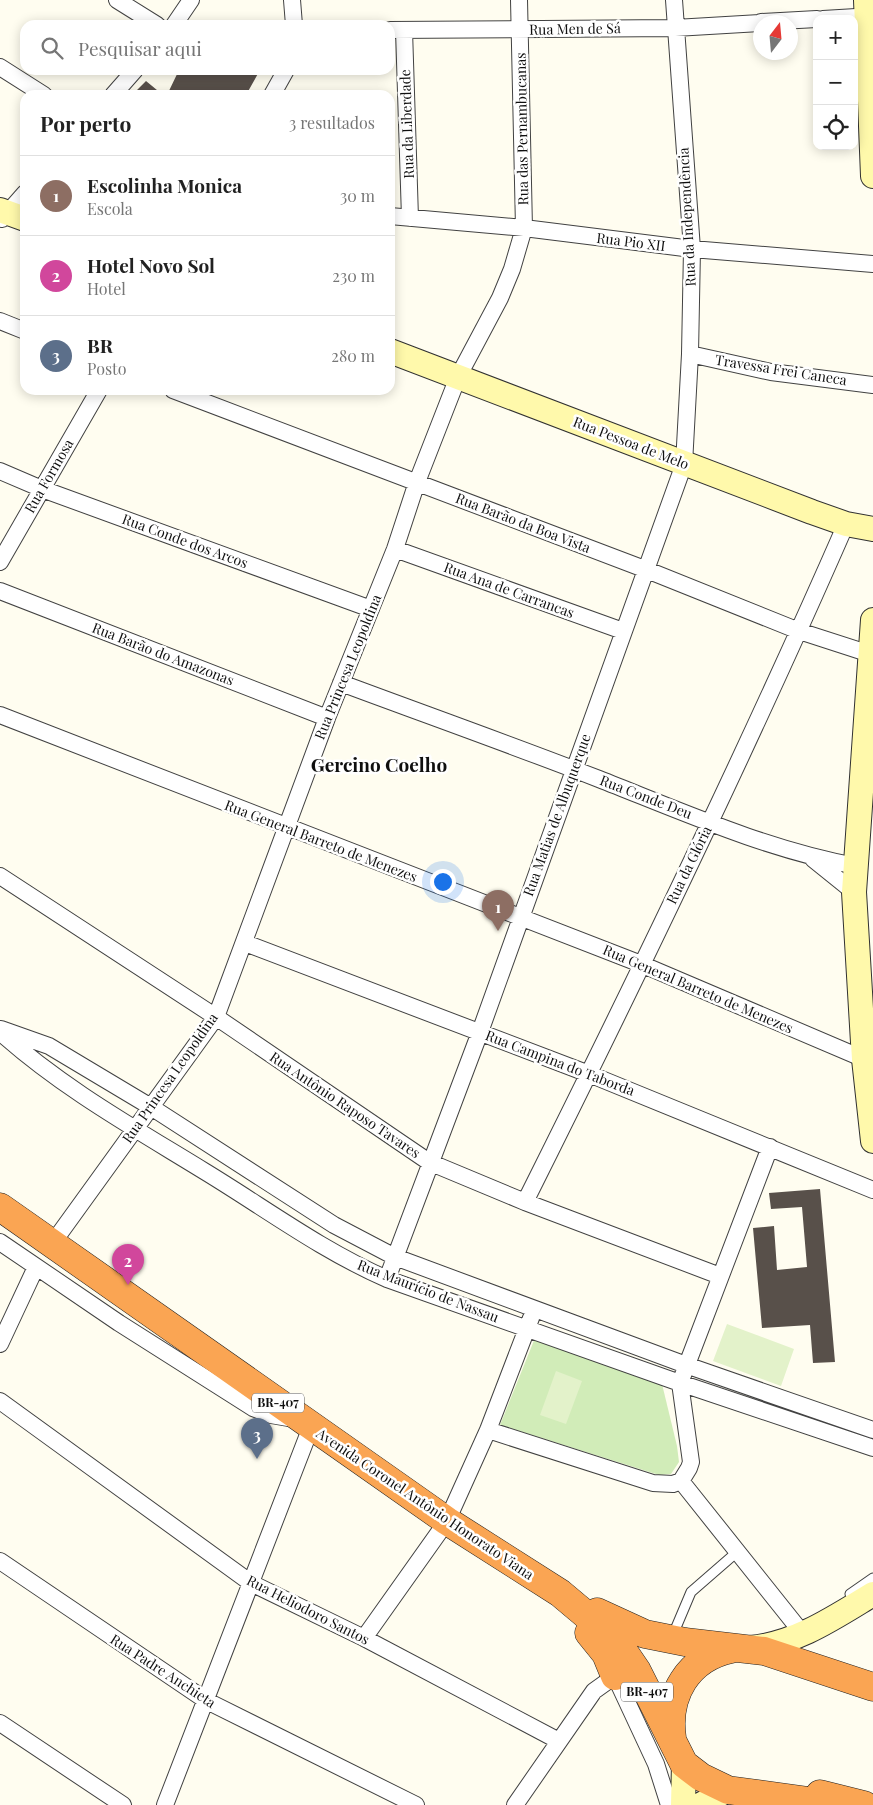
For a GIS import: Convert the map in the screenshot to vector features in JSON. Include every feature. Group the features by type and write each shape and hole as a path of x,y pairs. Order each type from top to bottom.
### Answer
{"highway":[{"name":"Avenida Coronel Antônio Honorato Viana","path":"3,1212 52,1244 447,1521 560,1594 610,1635 622,1649 637,1671 678,1752 700,1777 728,1790 838,1805"},
{"path":"533,1578 584,1628 606,1654 615,1676"},
{"name":"BR-407","path":"560,1594 636,1631 671,1640 750,1650 873,1687"},
{"path":"678,1752 670,1726 672,1705 684,1678 698,1662 708,1656 750,1650"},
{"name":"Avenida Coronel Antônio Honorato Viana","path":"728,1790 794,1791 842,1798 864,1805"}],"main road":[{"path":"868,11 873,176"},
{"name":"Rua Pessoa de Melo","path":"395,354 846,524 873,529"},
{"path":"873,620 864,896 864,1059 873,1141"},
{"path":"750,1650 767,1646 873,1594"},
{"path":"678,1752 682,1805"},
{"path":"700,1805 728,1790"}],"street":[{"path":"117,0 150,20"},
{"path":"177,20 190,0"},
{"path":"292,0 294,20"},
{"name":"Rua das Pernambucanas","path":"519,0 524,228"},
{"name":"Rua da Independência","path":"674,0 692,249 690,354 684,464"},
{"path":"846,15 868,11"},
{"name":"Rua Men de Sá","path":"798,20 813,19"},
{"name":"Rua Men de Sá","path":"397,30 675,28 753,23"},
{"name":"Rua da Liberdade","path":"397,30 410,218"},
{"path":"0,67 36,90"},
{"path":"117,90 131,75"},
{"path":"275,90 283,75"},
{"path":"8,216 20,200"},
{"name":"Rua Pio XII","path":"395,216 524,228 692,249 873,264"},
{"name":"Rua Princesa Leopoldina","path":"52,1244 216,1017 327,718 394,549 417,482 458,377 500,298 512,269 524,228"},
{"path":"0,321 20,329"},
{"name":"Travessa Frei Caneca","path":"690,354 771,372 873,384"},
{"name":"Rua Formosa","path":"0,562 96,395"},
{"name":"Rua Barão da Boa Vista","path":"186,395 647,570 799,631 871,654"},
{"name":"Rua Matias de Albuquerque","path":"387,1279 429,1162 480,1032 684,464"},
{"name":"Rua Conde dos Arcos","path":"0,471 42,489 371,609"},
{"name":"Rua da Glória","path":"525,1202 589,1074 710,822 799,631 846,524"},
{"name":"Rua Ana de Carrancas","path":"394,549 623,631"},
{"name":"Rua Barão do Amazonas","path":"0,590 327,718"},
{"name":"Rua Conde Deu","path":"341,683 710,822 811,858 865,871"},
{"name":"Rua General Barreto de Menezes","path":"0,715 286,828 641,964 864,1059"},
{"name":"Rua Conde Deu","path":"811,858 864,896"},
{"name":"Rua Antônio Raposo Tavares","path":"0,876 216,1017 429,1162 525,1202 720,1276"},
{"name":"Rua Campina do Taborda","path":"245,943 589,1074 770,1146 873,1190"},
{"name":"Rua Maurício de Nassau","path":"0,1030 48,1046 151,1107 334,1225 395,1257 686,1365 873,1430"},
{"name":"Rua Maurício de Nassau","path":"0,1030 34,1062 135,1129 329,1250 387,1279 680,1383 873,1448"},
{"path":"488,1430 652,1483 673,1484 681,1481 690,1468 691,1462 680,1383 770,1146"},
{"path":"0,1242 119,1323 253,1408 271,1415 307,1423 251,1583 207,1701 165,1805"},
{"path":"0,1344 36,1266"},
{"path":"119,1323 143,1309"},
{"path":"364,1638 447,1521 488,1430 534,1309"},
{"name":"Rua Heliodoro Santos","path":"0,1401 251,1583 364,1638 559,1741"},
{"path":"681,1481 737,1552 801,1628"},
{"name":"Rua Padre Anchieta","path":"0,1561 207,1701 416,1805"},
{"path":"515,1805 594,1691 615,1676 656,1764 669,1805"},
{"path":"0,1723 123,1805"}],"lane":[{"path":"671,1640 691,1592 737,1552"},
{"path":"840,1601 873,1578"}],"green space":[{"path":"727,1324 794,1349 781,1386 713,1361"},
{"path":"535,1338 662,1384 679,1462 671,1474 659,1475 500,1425"},
{"path":"556,1371 582,1381 566,1424 540,1415"}],"building":[{"path":"177,75 257,75 249,90 169,90"},
{"path":"146,81 157,90 137,90"},
{"path":"820,1189 835,1362 813,1363 810,1325 762,1328 753,1228 774,1226 777,1270 807,1267 802,1207 771,1209 769,1193"}],"place":[{"name":"Escolinha Monica","path":"498,931"},
{"name":"Hotel Novo Sol","path":"128,1285"},
{"name":"BR","path":"257,1459"}],"district":[{"name":"Gercino Coelho","path":"379,765"}]}
